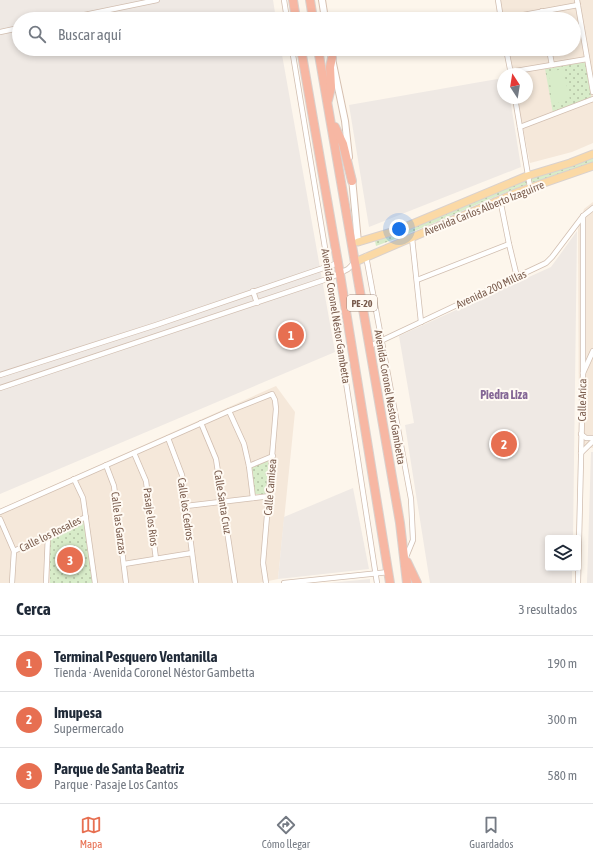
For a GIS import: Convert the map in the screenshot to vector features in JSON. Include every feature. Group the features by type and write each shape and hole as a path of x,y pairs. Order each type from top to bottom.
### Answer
{"highway":[{"path":"293,0 295,12"},
{"path":"310,0 312,12"},
{"name":"PE-20","path":"302,56 340,274 390,583"},
{"name":"Avenida Coronel Nestor Gambetta","path":"319,56 370,346 405,558 407,583"},
{"path":"327,103 331,88 330,67 332,58"},
{"path":"329,115 343,144 352,181"},
{"path":"355,262 358,242"},
{"path":"405,558 417,583"}],"main road":[{"name":"Avenida Carlos Alberto Izaguirre","path":"358,242 398,230 528,176 593,154"},
{"name":"Avenida Carlos Alberto Izaguirre","path":"355,262 500,199 530,187 593,166"}],"street":[{"path":"99,12 156,0"},
{"path":"284,0 285,12"},
{"path":"322,0 324,12"},
{"path":"498,0 500,12"},
{"path":"537,12 578,2 580,12"},
{"path":"581,21 593,92"},
{"path":"0,32 12,29"},
{"name":"Avenida Coronel Néstor Gambetta","path":"293,56 330,278 377,583"},
{"path":"507,56 509,68"},
{"path":"550,56 552,65"},
{"path":"332,58 345,121 358,242"},
{"path":"533,69 587,59"},
{"path":"520,127 593,98"},
{"path":"516,104 530,187"},
{"path":"500,199 517,277"},
{"name":"Avenida 200 Millas","path":"370,346 540,267 549,260 583,216 593,208"},
{"name":"Calle Arica","path":"578,583 583,374 583,216"},
{"path":"412,238 420,322"},
{"path":"417,280 509,244"},
{"path":"366,256 411,499 413,540 405,558"},
{"path":"0,388 330,278 348,269 355,262"},
{"path":"0,375 156,325 338,263"},
{"path":"253,291 257,303"},
{"path":"583,374 593,351"},
{"path":"583,354 591,356"},
{"name":"Calle Camisea","path":"229,411 269,394 274,396 276,409 273,456 263,563 266,583"},
{"path":"0,512 229,411 244,444 249,466 253,498"},
{"name":"Calle Santa Cruz","path":"200,424 216,459 235,583"},
{"path":"581,434 586,438 593,439"},
{"name":"Calle los Cedros","path":"168,438 182,474 196,583"},
{"path":"581,453 593,439"},
{"name":"Pasaje los Rios","path":"134,453 146,481 156,559"},
{"path":"249,466 273,456"},
{"name":"Calle las Garzas","path":"106,465 114,486 126,583"},
{"path":"74,479 83,498 95,583"},
{"path":"186,506 270,496"},
{"name":"Calle los Rosales","path":"14,551 86,517"},
{"path":"0,519 14,551 12,583"},
{"path":"46,583 48,535"},
{"path":"124,564 192,553"},
{"path":"284,583 389,572"}],"shaded area":[{"path":"0,0 273,0 275,12 12,12 12,56 282,56 335,352 0,494"},
{"path":"497,0 593,0 593,143 572,152 530,163 518,104 533,104 533,68 511,68 508,56 581,56 581,12 500,12"},
{"path":"497,79 497,104 511,104 521,167 369,227 349,105"},
{"path":"593,202 593,448 579,447 578,229 584,209"},
{"path":"577,231 573,535 545,535 545,571 572,571 572,583 430,583 405,425 414,423 399,336 551,267"},
{"path":"276,386 295,412 278,579 259,583 0,583 0,509"},
{"path":"591,452 593,452 593,583 587,583"},
{"path":"353,488 369,569 278,579 284,517"},
{"path":"370,579 370,583 328,583"}],"green space":[{"path":"586,62 591,97 553,113 545,69"},
{"path":"563,69 570,100 554,104 548,72"},
{"path":"593,157 593,163 520,187 376,246 375,241 430,221 517,183"},
{"path":"270,460 267,492 265,494 255,494 251,466"},
{"path":"83,521 93,583 50,583 50,536"},
{"path":"79,547 83,573 67,575 63,550"}],"place":[{"name":"Terminal Pesquero Ventanilla","path":"291,335"},
{"name":"Imupesa","path":"504,444"},
{"name":"Parque de Santa Beatriz","path":"70,560"}],"district":[{"name":"Piedra Liza","path":"504,395"}]}
